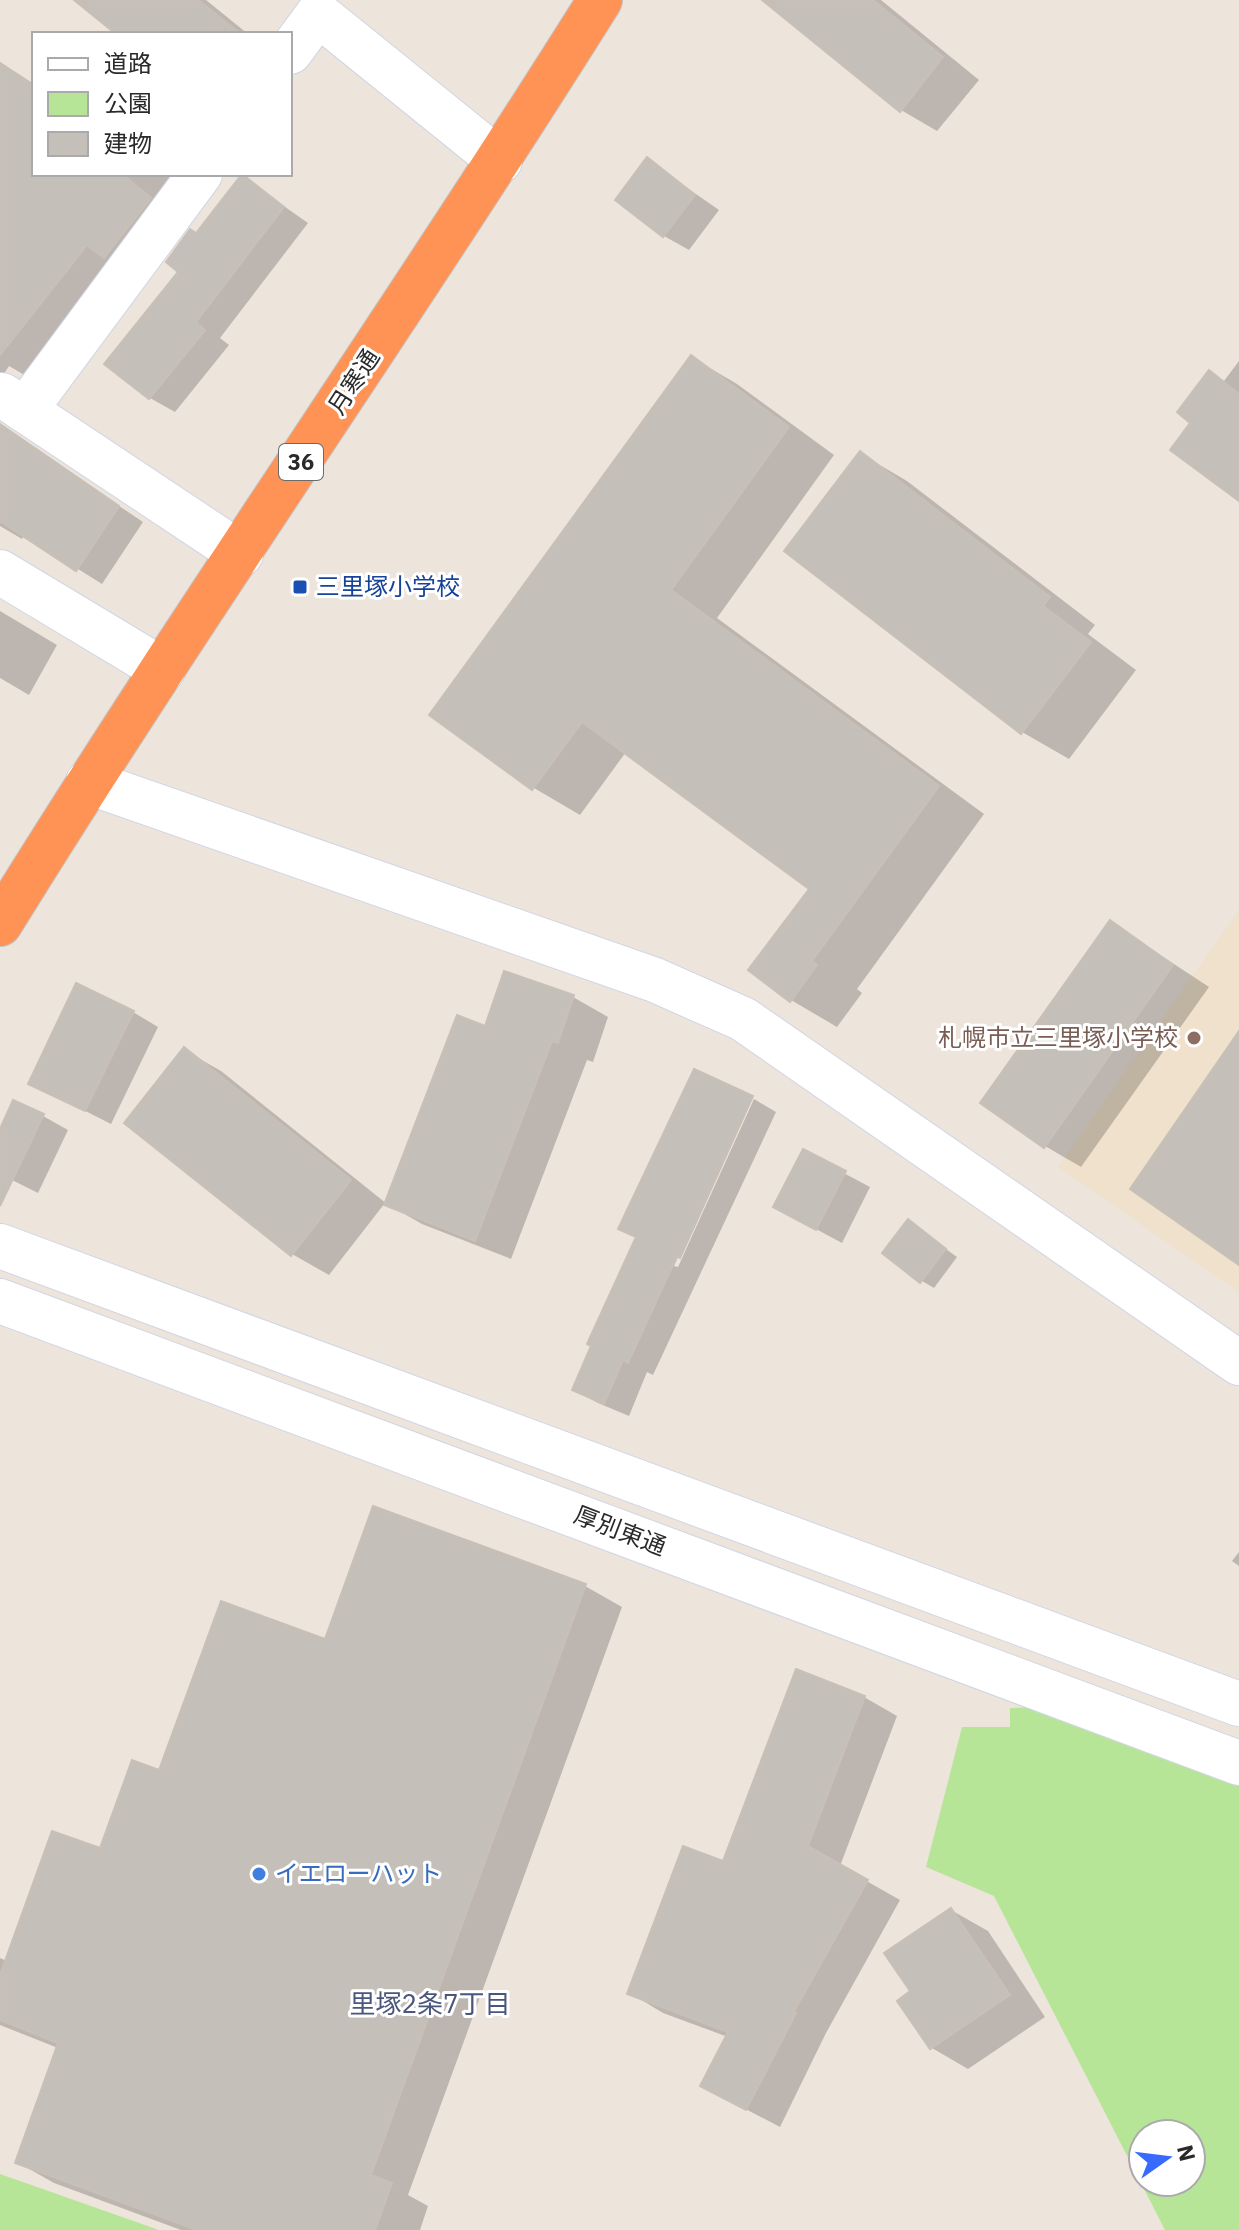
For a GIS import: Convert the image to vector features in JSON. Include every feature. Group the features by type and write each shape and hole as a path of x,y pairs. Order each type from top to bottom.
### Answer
{"highway":[{"name":"月寒通","path":"0,924 88,782 500,161 600,0"}],"street":[{"path":"292,49 318,14 500,161"},
{"path":"198,176 12,402 241,554"},
{"path":"0,572 163,670"},
{"path":"88,782 655,980 743,1019 1239,1363"},
{"path":"0,1246 1239,1704"},
{"name":"厚別東通","path":"0,1301 1239,1763"}],"shaded area":[{"name":"札幌市立三里塚小学校","path":"1239,910 1239,1292 1058,1167"}],"green space":[{"path":"1040,1707 1239,1779 1239,2230 1165,2230 1149,2198 1207,2198 1207,2118 1127,2118 1127,2156 994,1896 926,1867 962,1727 1010,1727 1010,1708"},
{"path":"0,2174 159,2230 0,2230"}],"building":[{"path":"74,0 198,0 238,32 114,32"},
{"path":"762,0 873,0 943,57 900,112"},
{"path":"0,63 32,85 32,176 124,176 151,198 104,258 87,245 0,355"},
{"path":"647,157 695,195 663,237 615,200"},
{"path":"240,176 284,207 196,322 205,330 149,399 104,364 178,272 166,262 190,229 196,233"},
{"path":"691,355 789,427 671,590 939,786 812,961 817,965 790,1002 748,970 809,889 582,722 532,790 429,715"},
{"path":"1209,370 1239,394 1239,501 1170,450 1190,423 1177,412"},
{"path":"0,424 119,506 76,571 0,521"},
{"path":"860,451 1050,597 1043,606 1091,642 1021,734 784,551"},
{"path":"1110,920 1173,965 1044,1148 980,1103"},
{"path":"504,971 574,995 558,1043 552,1041 475,1241 384,1205 457,1015 485,1026"},
{"path":"76,983 134,1011 85,1111 28,1084"},
{"path":"1239,1031 1239,1265 1130,1189"},
{"path":"184,1047 351,1180 291,1256 124,1123"},
{"path":"694,1069 753,1096 680,1258 677,1256 628,1363 623,1360 604,1404 572,1390 591,1346 587,1344 636,1237 618,1229"},
{"path":"13,1100 44,1114 0,1206 0,1129"},
{"path":"803,1149 846,1171 816,1230 773,1207"},
{"path":"908,1219 946,1249 920,1283 882,1253"},
{"name":"イエローハット","path":"373,1506 586,1584 371,2175 392,2183 375,2230 197,2230 15,2163 58,2043 0,2020 0,1975 52,1831 100,1848 132,1760 159,1770 221,1601 325,1639"},
{"path":"796,1669 865,1696 808,1846 868,1880 792,2015 796,2013 746,2110 700,2086 728,2032 627,1994 683,1846 723,1861"},
{"path":"951,1908 1010,1995 930,2049 897,2001 910,1991 884,1953"}],"place":[{"name":"三里塚小学校","path":"300,587"},
{"name":"札幌市立三里塚小学校","path":"1194,1038"},
{"name":"イエローハット","path":"259,1874"}],"district":[{"name":"里塚2条7丁目","path":"430,2004"}]}
